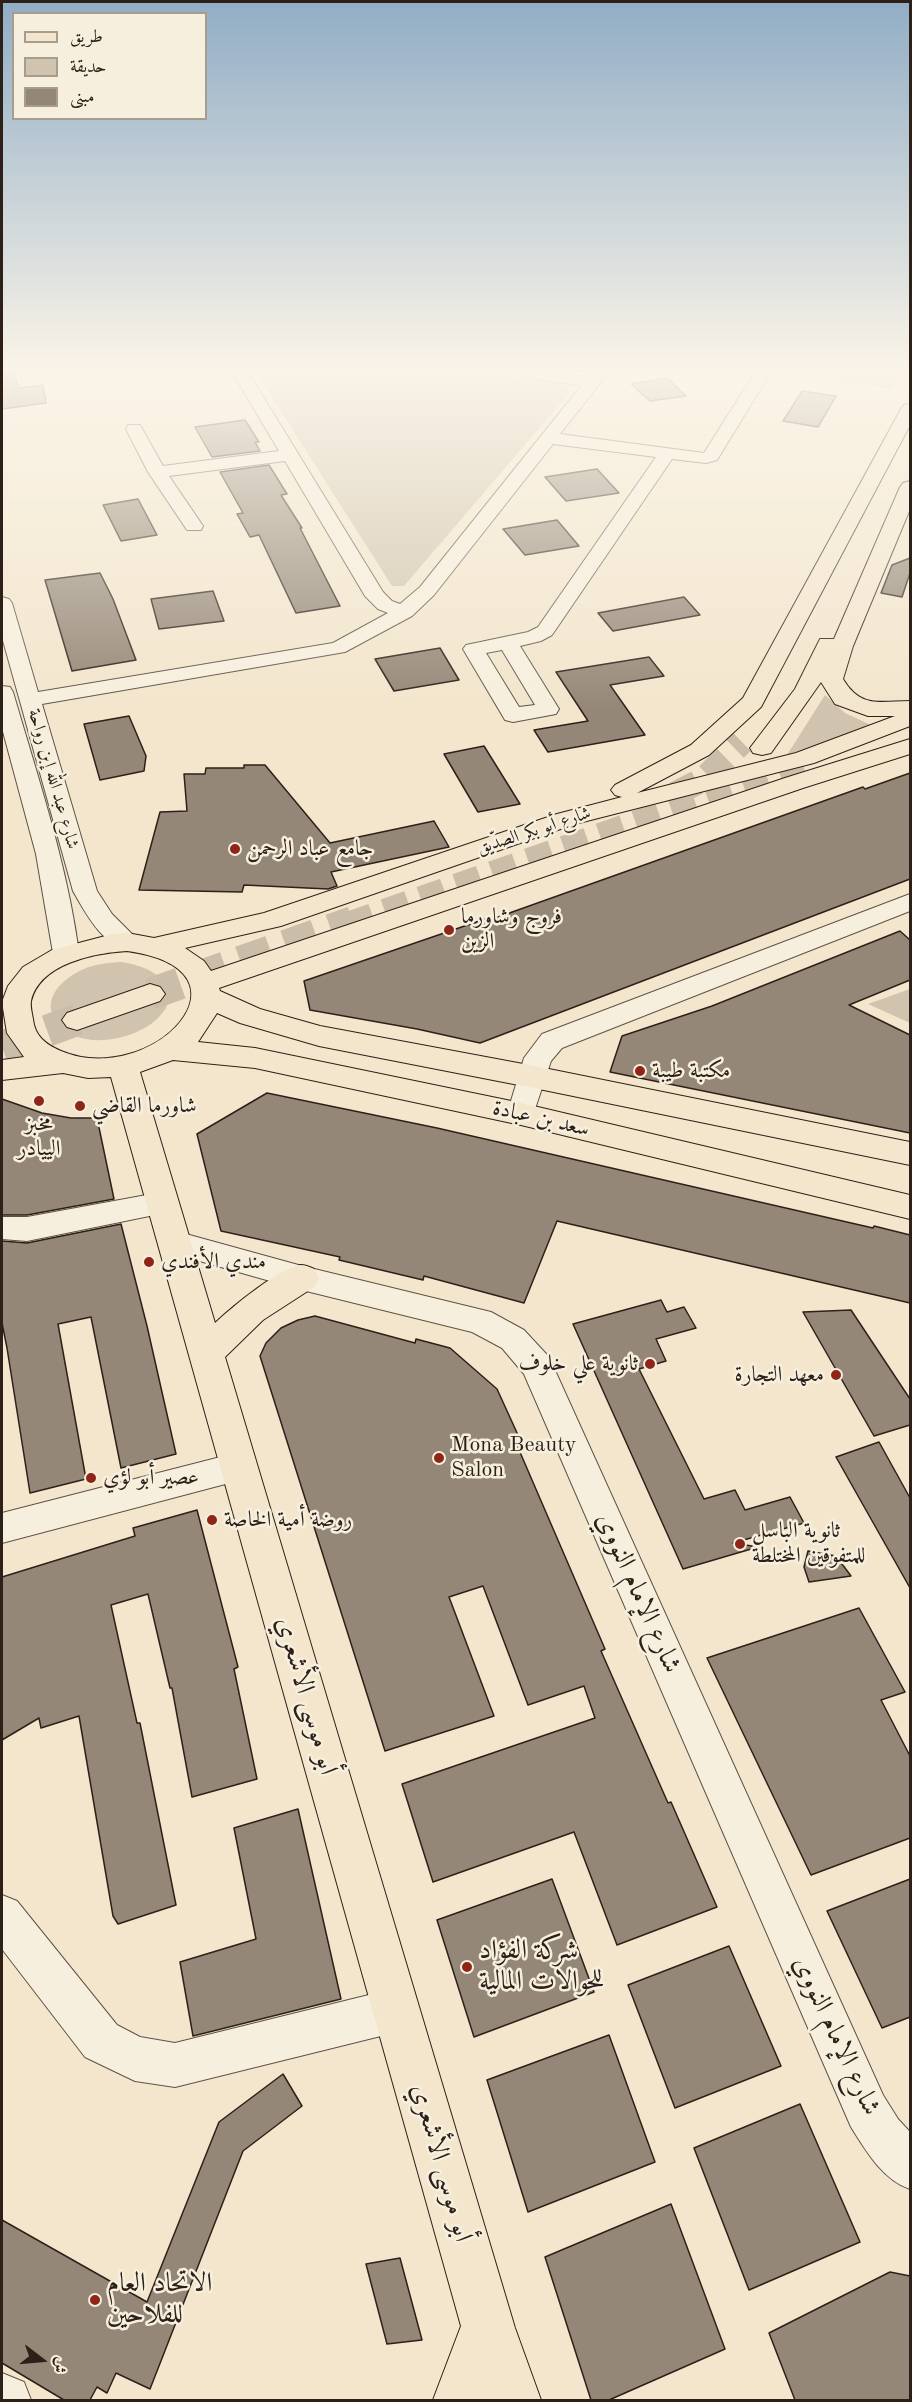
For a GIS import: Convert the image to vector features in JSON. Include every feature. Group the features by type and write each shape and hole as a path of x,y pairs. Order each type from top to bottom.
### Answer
{"main road":[{"path":"566,819 700,750 753,702 871,484"},
{"path":"878,484 872,507 810,639 752,745 806,690 857,582 909,491"},
{"path":"909,491 842,646 831,679 843,699 868,709 910,708"},
{"name":"شارع أبو بكر الصدّيق","path":"158,946 271,920 566,819 805,758 910,718"},
{"path":"806,763 910,729"},
{"name":"شارع أبو بكر الصدّيق","path":"205,989 327,944 794,783 910,746"},
{"path":"127,942 158,946 179,954 195,967 205,989 201,1015 188,1033 167,1049 146,1059 123,1065 92,1067 63,1063 44,1056 29,1045 19,1032 9,1001 26,983 43,966 66,953 96,945 127,942"},
{"path":"73,1013 145,986"},
{"name":"سعد بن عبادة","path":"205,989 250,1016 319,1036 534,1077 910,1154"},
{"name":"سعد بن عبادة","path":"167,1049 255,1058 521,1114 910,1207"},
{"path":"2,1070 63,1063"},
{"name":"أبو موسى الأشعري","path":"123,1065 488,2328 513,2400"},
{"path":"207,1353 251,1310 302,1278"},
{"path":"460,2400 476,2353 488,2328"}],"street":[{"path":"165,484 194,526"},
{"path":"308,484 375,596 385,605 405,612"},
{"path":"30,700 338,648 380,629 405,612 427,591 513,484"},
{"path":"508,643 534,637 545,631 646,484"},
{"name":"شارع عبد الله إبن رواحة","path":"2,603 85,891 102,919 127,942"},
{"name":"شارع عبد الله إبن رواحة","path":"2,692 46,839 63,917 66,953"},
{"path":"521,1114 538,1058 552,1041 910,902"},
{"path":"2,1228 27,1229 163,1203"},
{"name":"شارع الإمام النووي","path":"175,1243 302,1278 480,1321 513,1339 537,1366 867,2111 882,2135 910,2166"},
{"path":"2,1526 240,1467"},
{"path":"2,1916 101,2041 135,2060 175,2065 215,2057 397,2010"},
{"path":"2,2398 6,2400"}],"green space":[{"path":"327,484 491,484 404,586 392,586"},
{"path":"825,695 845,713 871,725 787,755"},
{"path":"120,962 154,973 168,988 170,997 157,1019 134,1033 106,1040 77,1037 65,1031 56,1021 51,1005 62,983 84,969"},
{"path":"910,989 910,1023 868,1004"}],"building":[{"path":"227,484 281,484 287,494 281,495 302,528 300,528 340,606 296,613 259,535 250,537 237,514 243,513"},
{"path":"551,484 611,484 619,493 566,501"},
{"path":"138,499 157,535 121,541 103,505"},
{"path":"557,520 579,546 525,555 503,529"},
{"path":"910,558 910,573 902,597 881,593 892,565"},
{"path":"100,573 113,599 136,660 72,671 45,580"},
{"path":"213,591 224,621 159,629 151,599"},
{"path":"684,597 700,615 613,631 598,613"},
{"path":"440,648 459,680 394,691 375,659"},
{"path":"649,657 664,676 610,685 645,735 548,752 534,730 588,721 556,672"},
{"path":"129,716 146,756 144,771 100,780 84,724"},
{"path":"484,746 520,804 478,812 444,754"},
{"name":"جامع عباد الرحمن","path":"244,765 265,765 330,843 434,821 449,847 331,872 337,886 328,889 244,885 242,892 139,890 160,812 187,811 184,774 205,774 206,768 244,768"},
{"path":"910,773 910,879 480,1043 310,1010 304,981 485,919 487,921 863,787 865,789"},
{"path":"900,931 910,940 910,980 849,1005 910,1035 910,1133 610,1072 622,1036 712,1006"},
{"path":"267,1093 437,1128 910,1235 910,1303 557,1221 524,1303 424,1276 423,1280 339,1260 340,1257 221,1231 197,1134"},
{"path":"2,1099 42,1113 71,1118 97,1118 114,1199 27,1215 2,1215"},
{"path":"121,1224 176,1454 121,1468 91,1317 58,1324 86,1479 30,1493 2,1323 2,1241 27,1243"},
{"path":"661,1300 667,1312 684,1307 696,1328 656,1339 666,1361 639,1369 704,1499 735,1490 745,1510 790,1497 804,1523 733,1543 758,1547 683,1569 573,1324"},
{"path":"851,1310 910,1399 910,1425 874,1436 803,1312"},
{"path":"315,1316 415,1343 416,1339 450,1348 497,1389 518,1435 513,1436 605,1649 601,1651 717,1907 617,1945 574,1832 433,1882 402,1784 595,1718 584,1686 528,1705 483,1586 449,1597 494,1716 385,1751 260,1356 266,1343 281,1328 298,1320"},
{"path":"879,1442 910,1498 910,1588 836,1457"},
{"path":"197,1510 238,1667 234,1669 257,1779 192,1797 172,1688 170,1688 148,1594 111,1605 137,1723 140,1723 176,1905 118,1924 113,1916 79,1716 41,1728 39,1718 2,1740 2,1577 135,1536 133,1528"},
{"path":"808,1551 836,1556 851,1576 809,1582 804,1567"},
{"path":"859,1608 905,1692 881,1700 910,1756 910,1838 811,1875 707,1658"},
{"path":"298,1809 341,1999 193,2036 180,1962 256,1939 234,1828"},
{"path":"552,1879 594,1992 474,2037 437,1920"},
{"path":"910,1879 910,2017 882,2028 827,1911"},
{"path":"729,1946 781,2066 675,2108 628,1985"},
{"path":"609,2035 655,2162 528,2212 487,2080"},
{"path":"283,2074 302,2106 243,2151 150,2389 116,2373 107,2393 97,2387 90,2400 64,2400 2,2363 2,2220 147,2302 219,2122"},
{"path":"800,2104 860,2242 749,2290 694,2148"},
{"path":"671,2204 725,2349 609,2400 591,2400 545,2257"},
{"path":"400,2258 422,2340 387,2344 366,2264"},
{"path":"890,2272 910,2276 910,2400 795,2400 769,2333"}],"tunnel":[{"path":"675,794 704,779 742,742"},
{"path":"349,924 806,763"},
{"path":"150,994 353,922"},
{"path":"2,1047 77,1020"}],"place":[{"name":"جامع عباد الرحمن","path":"235,849"},
{"name":"فروج وشاورما الزين","path":"449,930"},
{"name":"مكتبة طيبة","path":"640,1071"},
{"name":"مخبز الييادر","path":"39,1101"},
{"name":"شاورما القاضي","path":"80,1106"},
{"name":"مندي الأفندي","path":"149,1262"},
{"name":"ثانوية علي خلوف","path":"650,1364"},
{"name":"معهد التجارة","path":"836,1375"},
{"name":"Mona Beauty Salon","path":"439,1458"},
{"name":"عصير أبو لؤي","path":"91,1478"},
{"name":"روضة أمية الخاصة","path":"212,1520"},
{"name":"ثانوية الباسل للمتفوقين المختلطة","path":"740,1544"},
{"name":"شركة الفؤاد للحوالات المالية","path":"467,1967"},
{"name":"الاتحاد العام للفلاحين","path":"95,2300"}]}
